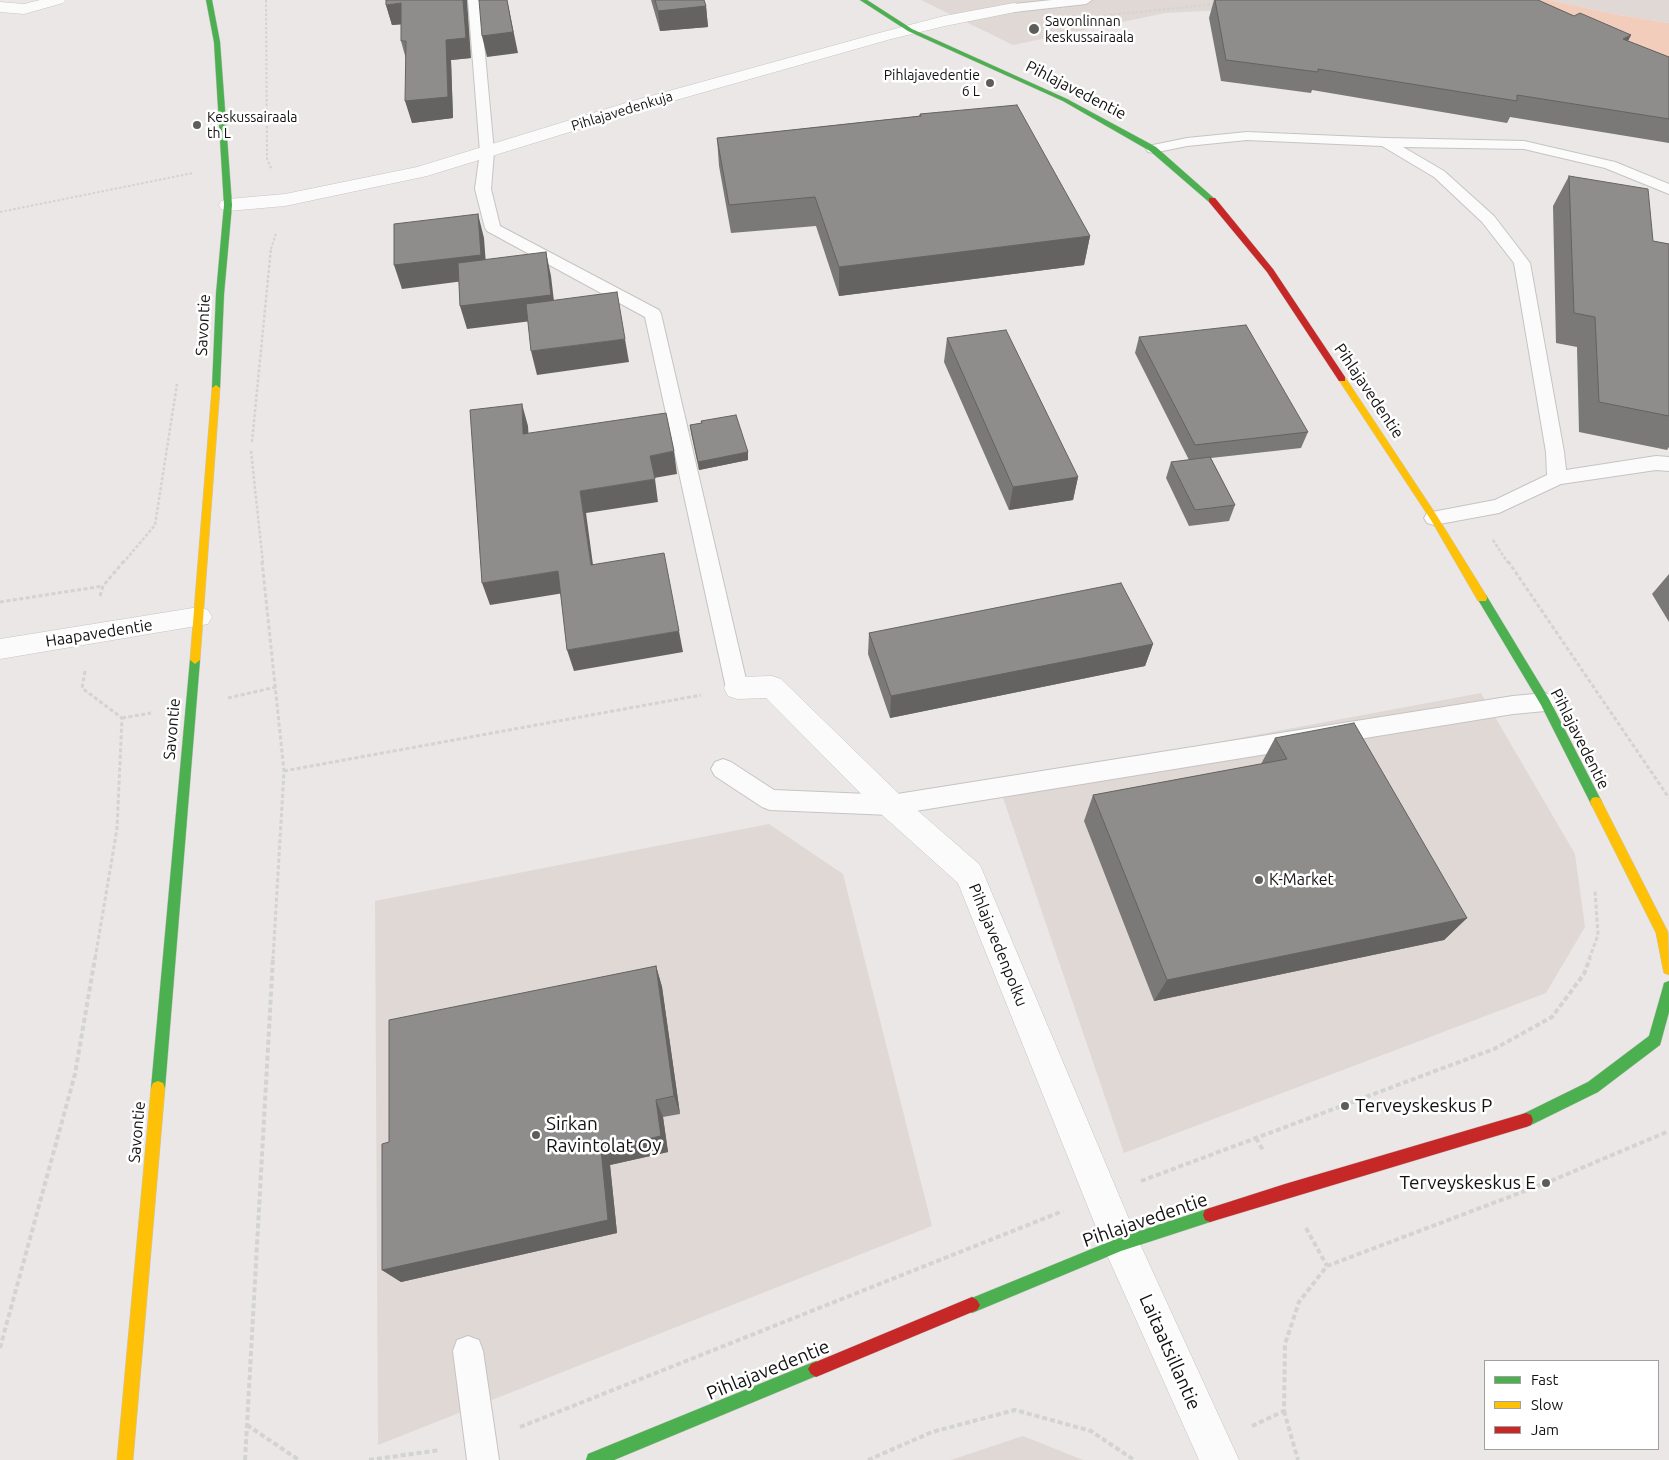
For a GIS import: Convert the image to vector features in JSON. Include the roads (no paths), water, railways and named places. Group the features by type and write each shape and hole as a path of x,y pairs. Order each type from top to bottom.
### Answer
{"street":[{"path":"0,7 24,9 58,0"},
{"name":"Savontie","path":"126,1460 199,617 213,442 220,294 228,205 217,42 209,0"},
{"name":"Pihlajavedentie","path":"863,0 910,30 1065,100 1153,149 1216,203 1270,271 1434,518 1545,702 1662,932 1669,969"},
{"name":"Pihlajavedenkuja","path":"228,205 285,200 421,172 635,106 944,21 1014,8"},
{"name":"Haapavedentie","path":"0,649 199,617"},
{"name":"Pihlajavedenpolku","path":"737,688 772,687 890,804 969,874 1122,1244"},
{"name":"Pihlajavedentie","path":"594,1460 1122,1244 1285,1191 1528,1120 1593,1087 1655,1040 1669,987"},
{"name":"Laitaatsillantie","path":"1122,1244 1215,1452"}],"lane":[{"path":"474,0 487,152 482,189 493,228 653,314 737,688"},
{"path":"1014,8 1086,0"},
{"path":"1153,149 1187,142 1247,136 1385,142 1524,145 1610,165 1669,189"},
{"path":"1385,142 1439,174 1488,218 1522,263 1558,478"},
{"path":"1434,518 1499,506 1558,478 1656,463 1669,464"},
{"path":"723,769 770,800 890,804 1513,705 1545,702"},
{"path":"468,1351 482,1452"}],"place":[{"name":"Savonlinnan keskussairaala","path":"1034,29"},
{"name":"Pihlajavedentie 6 L","path":"990,83"},
{"name":"Keskussairaala th L","path":"197,125"},
{"name":"K-Market","path":"1259,880"},
{"name":"Terveyskeskus P","path":"1345,1106"},
{"name":"Sirkan Ravintolat Oy","path":"536,1135"},
{"name":"Terveyskeskus E","path":"1546,1183"}]}
